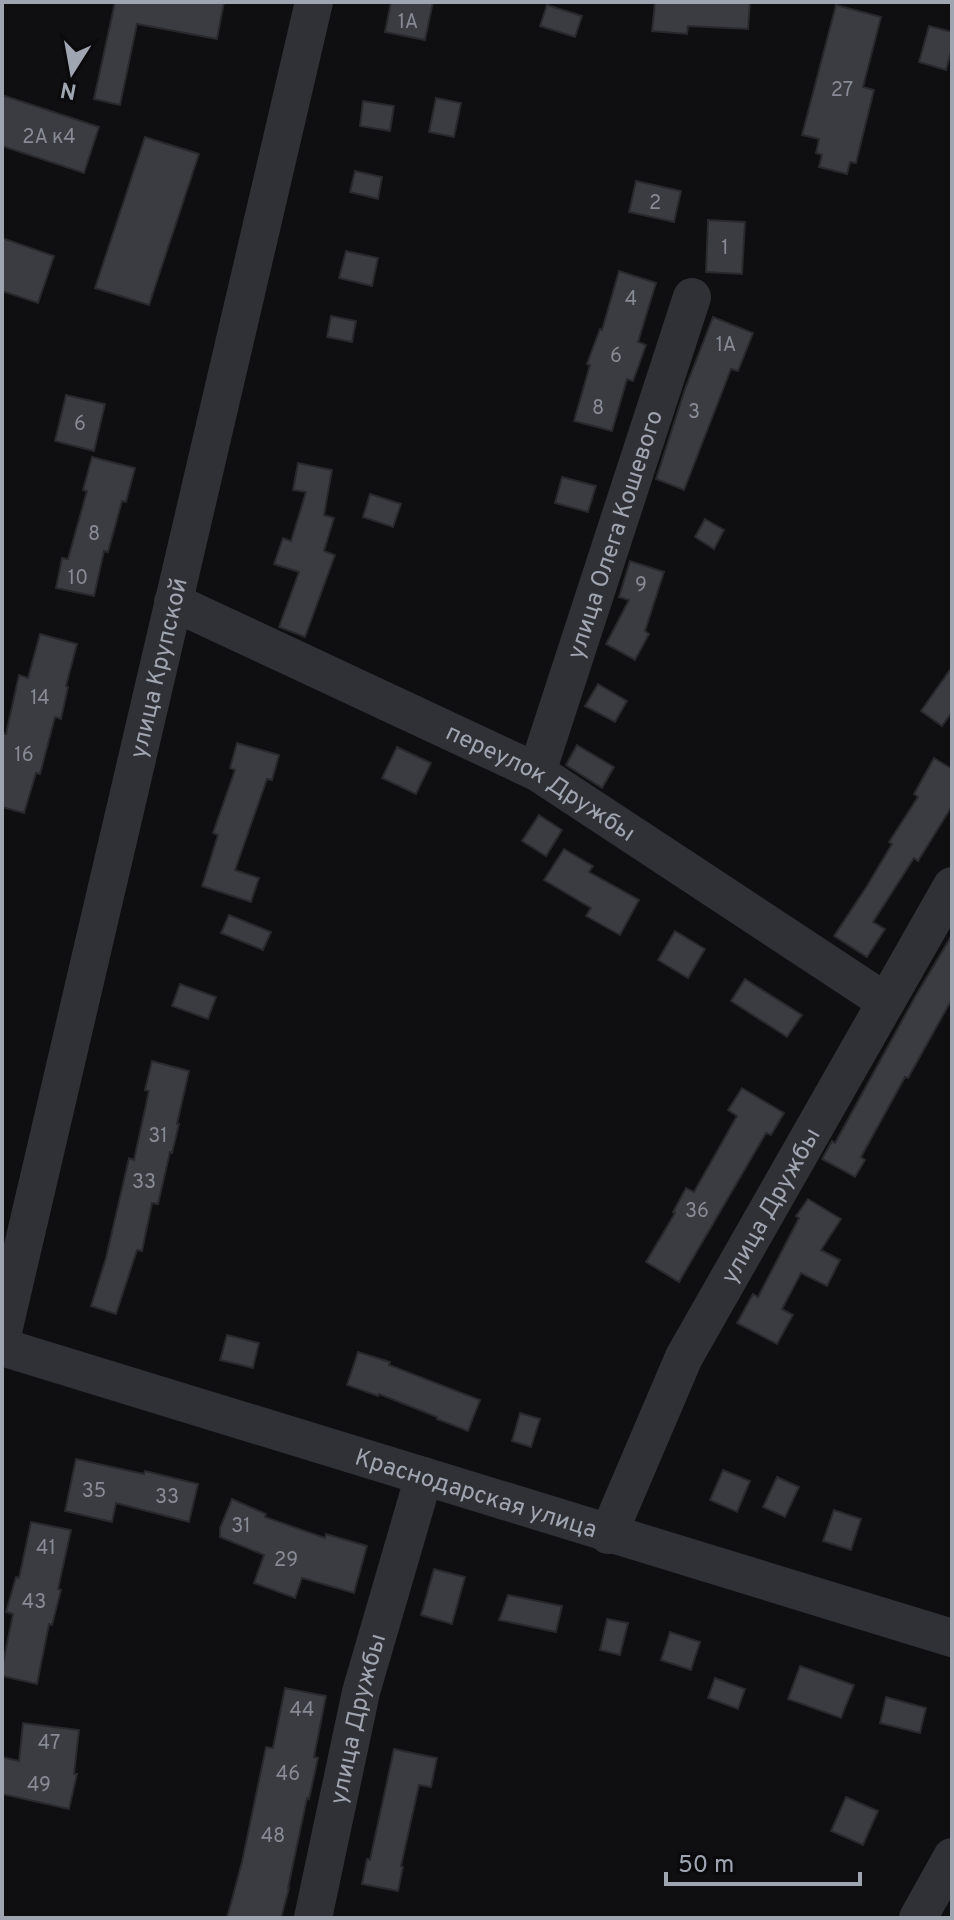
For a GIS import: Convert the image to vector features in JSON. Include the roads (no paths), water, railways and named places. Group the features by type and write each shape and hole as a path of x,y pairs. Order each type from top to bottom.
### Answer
{"street":[{"name":"улица Крупской","path":"2,1336 314,2"},
{"name":"улица Олега Кошевого","path":"537,772 692,297"},
{"name":"переулок Дружбы","path":"173,602 537,772 886,1002"},
{"name":"улица Дружбы","path":"608,1535 684,1357 952,886"},
{"name":"Краснодарская улица","path":"2,1347 952,1638"},
{"name":"улица Дружбы","path":"313,1918 361,1692 424,1476"},
{"path":"918,1918 952,1857"}]}
